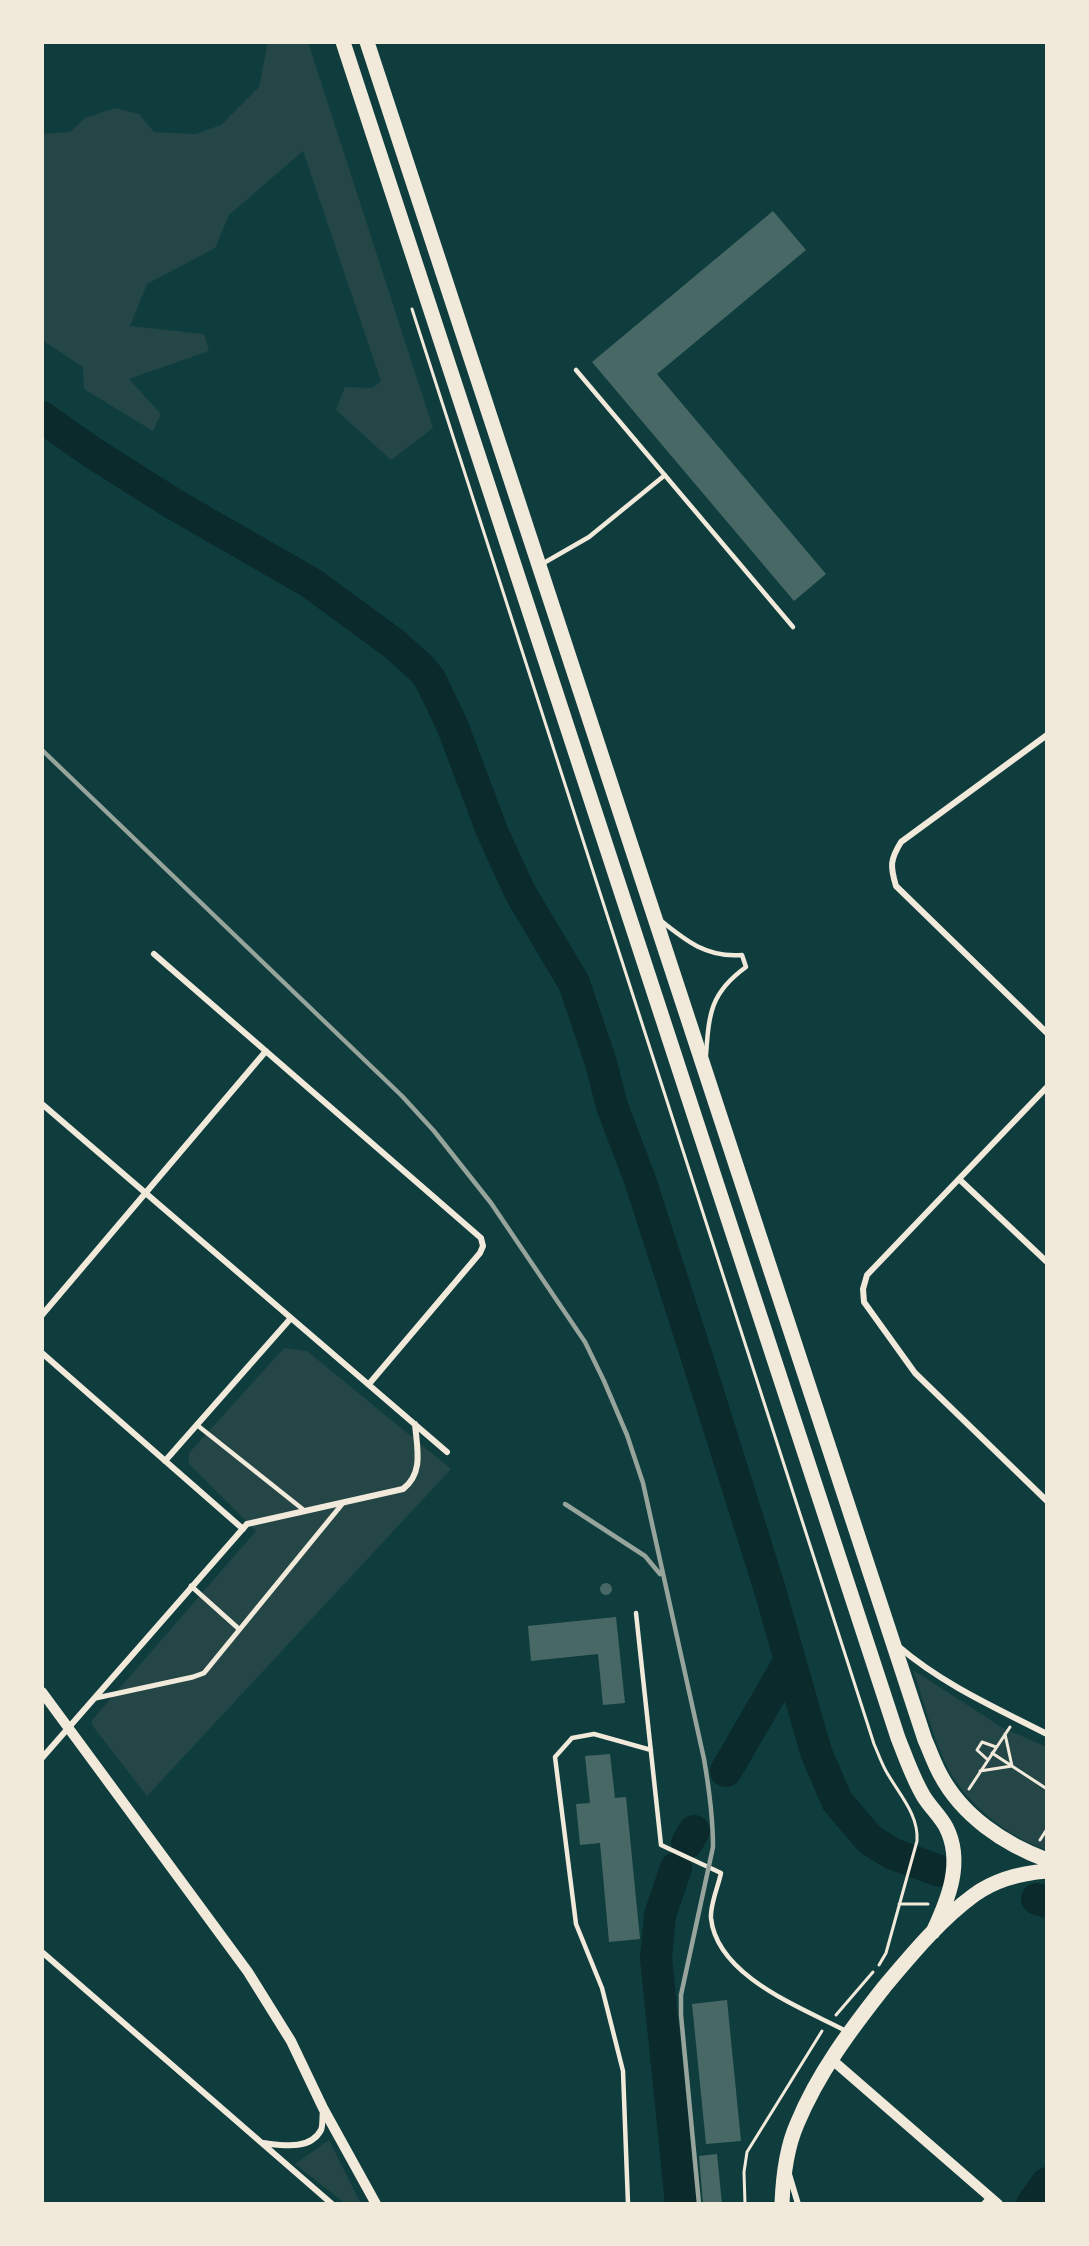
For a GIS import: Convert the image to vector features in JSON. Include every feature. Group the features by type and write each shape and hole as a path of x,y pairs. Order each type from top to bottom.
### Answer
{"main road":[{"path":"343,42 898,1738 916,1781 942,1821 951,1841 954,1873 945,1904 933,1932"},
{"path":"367,42 925,1740 940,1774 959,1803 1002,1839 1047,1860"},
{"path":"782,2204 785,2165 797,2124 830,2058 908,1959 933,1932 975,1895 1018,1875 1047,1871"}],"street":[{"path":"1047,735 901,842 892,857 891,873 896,886 1047,1032"},
{"path":"154,954 478,1234 483,1243 480,1253 369,1384"},
{"path":"42,1315 266,1051"},
{"path":"1047,1087 867,1275 863,1289 864,1302 915,1373 1047,1501"},
{"path":"42,1104 447,1452"},
{"path":"959,1179 1047,1262"},
{"path":"165,1461 291,1318"},
{"path":"42,1353 243,1529"},
{"path":"42,1758 247,1524 403,1489 411,1483 417,1471 415,1424"},
{"path":"96,1698 204,1673 342,1503"},
{"path":"191,1586 239,1629"},
{"path":"893,1641 920,1665 1047,1734"},
{"path":"42,1692 248,1972 291,2041 323,2108 376,2204"},
{"path":"42,1952 332,2204"},
{"path":"830,2058 991,2201"},
{"path":"262,2143 292,2145 310,2142 321,2130 323,2108"},
{"path":"785,2165 798,2204"}],"lane":[{"path":"576,370 793,627"},
{"path":"540,566 589,537 665,475"},
{"path":"655,915 693,946 712,953 742,955 746,967 728,981 712,1007 705,1067"},
{"path":"197,1425 306,1511"},
{"path":"636,1613 661,1845 721,1873 711,1916 714,1930 726,1954 742,1972 758,1984 850,2033"},
{"path":"628,2204 623,2071 602,1988 576,1924 555,1757 572,1738 594,1734 651,1750"}],"path":[{"path":"409,302 874,1744 885,1770 907,1804 916,1826 917,1841 886,1953 880,1964 816,2039 747,2152 744,2172 745,2204"},
{"path":"959,1803 1016,1718"},
{"path":"1005,1734 1012,1766"},
{"path":"988,1760 977,1750 982,1742 996,1747"},
{"path":"992,1753 1047,1789"},
{"path":"980,1772 1012,1766"},
{"path":"899,1904 945,1904"}],"shaded area":[{"path":"268,42 308,42 433,428 391,460 336,410 345,387 372,388 381,381 303,151 229,215 215,248 147,284 130,326 204,334 209,351 129,379 161,414 153,431 84,389 83,367 42,340 42,134 70,132 85,118 115,108 139,114 154,132 196,134 221,125 259,87"},
{"path":"284,1348 307,1351 451,1469 147,1796 92,1725 92,1720 256,1531 189,1464 189,1453"},
{"path":"913,1670 1003,1728 1047,1747 1047,1850 1017,1837 989,1817 955,1780 937,1742"},
{"path":"329,2140 361,2204 346,2204 295,2164"}],"building":[{"path":"773,211 806,250 657,374 826,574 794,601 592,362"},
{"path":"606,1583 612,1589 606,1595 600,1589"},
{"path":"616,1617 625,1703 603,1705 598,1654 531,1661 528,1626"},
{"path":"610,1754 615,1798 626,1797 640,1939 609,1942 600,1843 580,1845 576,1804 590,1803 585,1756"},
{"path":"727,2000 741,2141 706,2144 692,2004"},
{"path":"717,2154 722,2204 703,2204 699,2156"}],"waterway":[{"path":"42,417 90,451 172,503 311,583 393,643 430,679 452,725 492,831 521,894 574,983 601,1063 612,1106 640,1180 689,1332 770,1590 816,1752 837,1801 870,1840 893,1854 940,1871"},
{"path":"726,1771 789,1662"},
{"path":"687,1843 694,1831"},
{"path":"676,1868 660,1915 656,1958 681,2204"},
{"path":"1037,1899 1047,1902"},
{"path":"1032,2204 1047,2183"}],"railway":[{"path":"42,750 402,1096 434,1131 491,1203 585,1342 604,1381 627,1435 643,1483 704,1759 710,1803 713,1847 681,1995 699,2204"},
{"path":"565,1504 645,1556 660,1574"}]}
